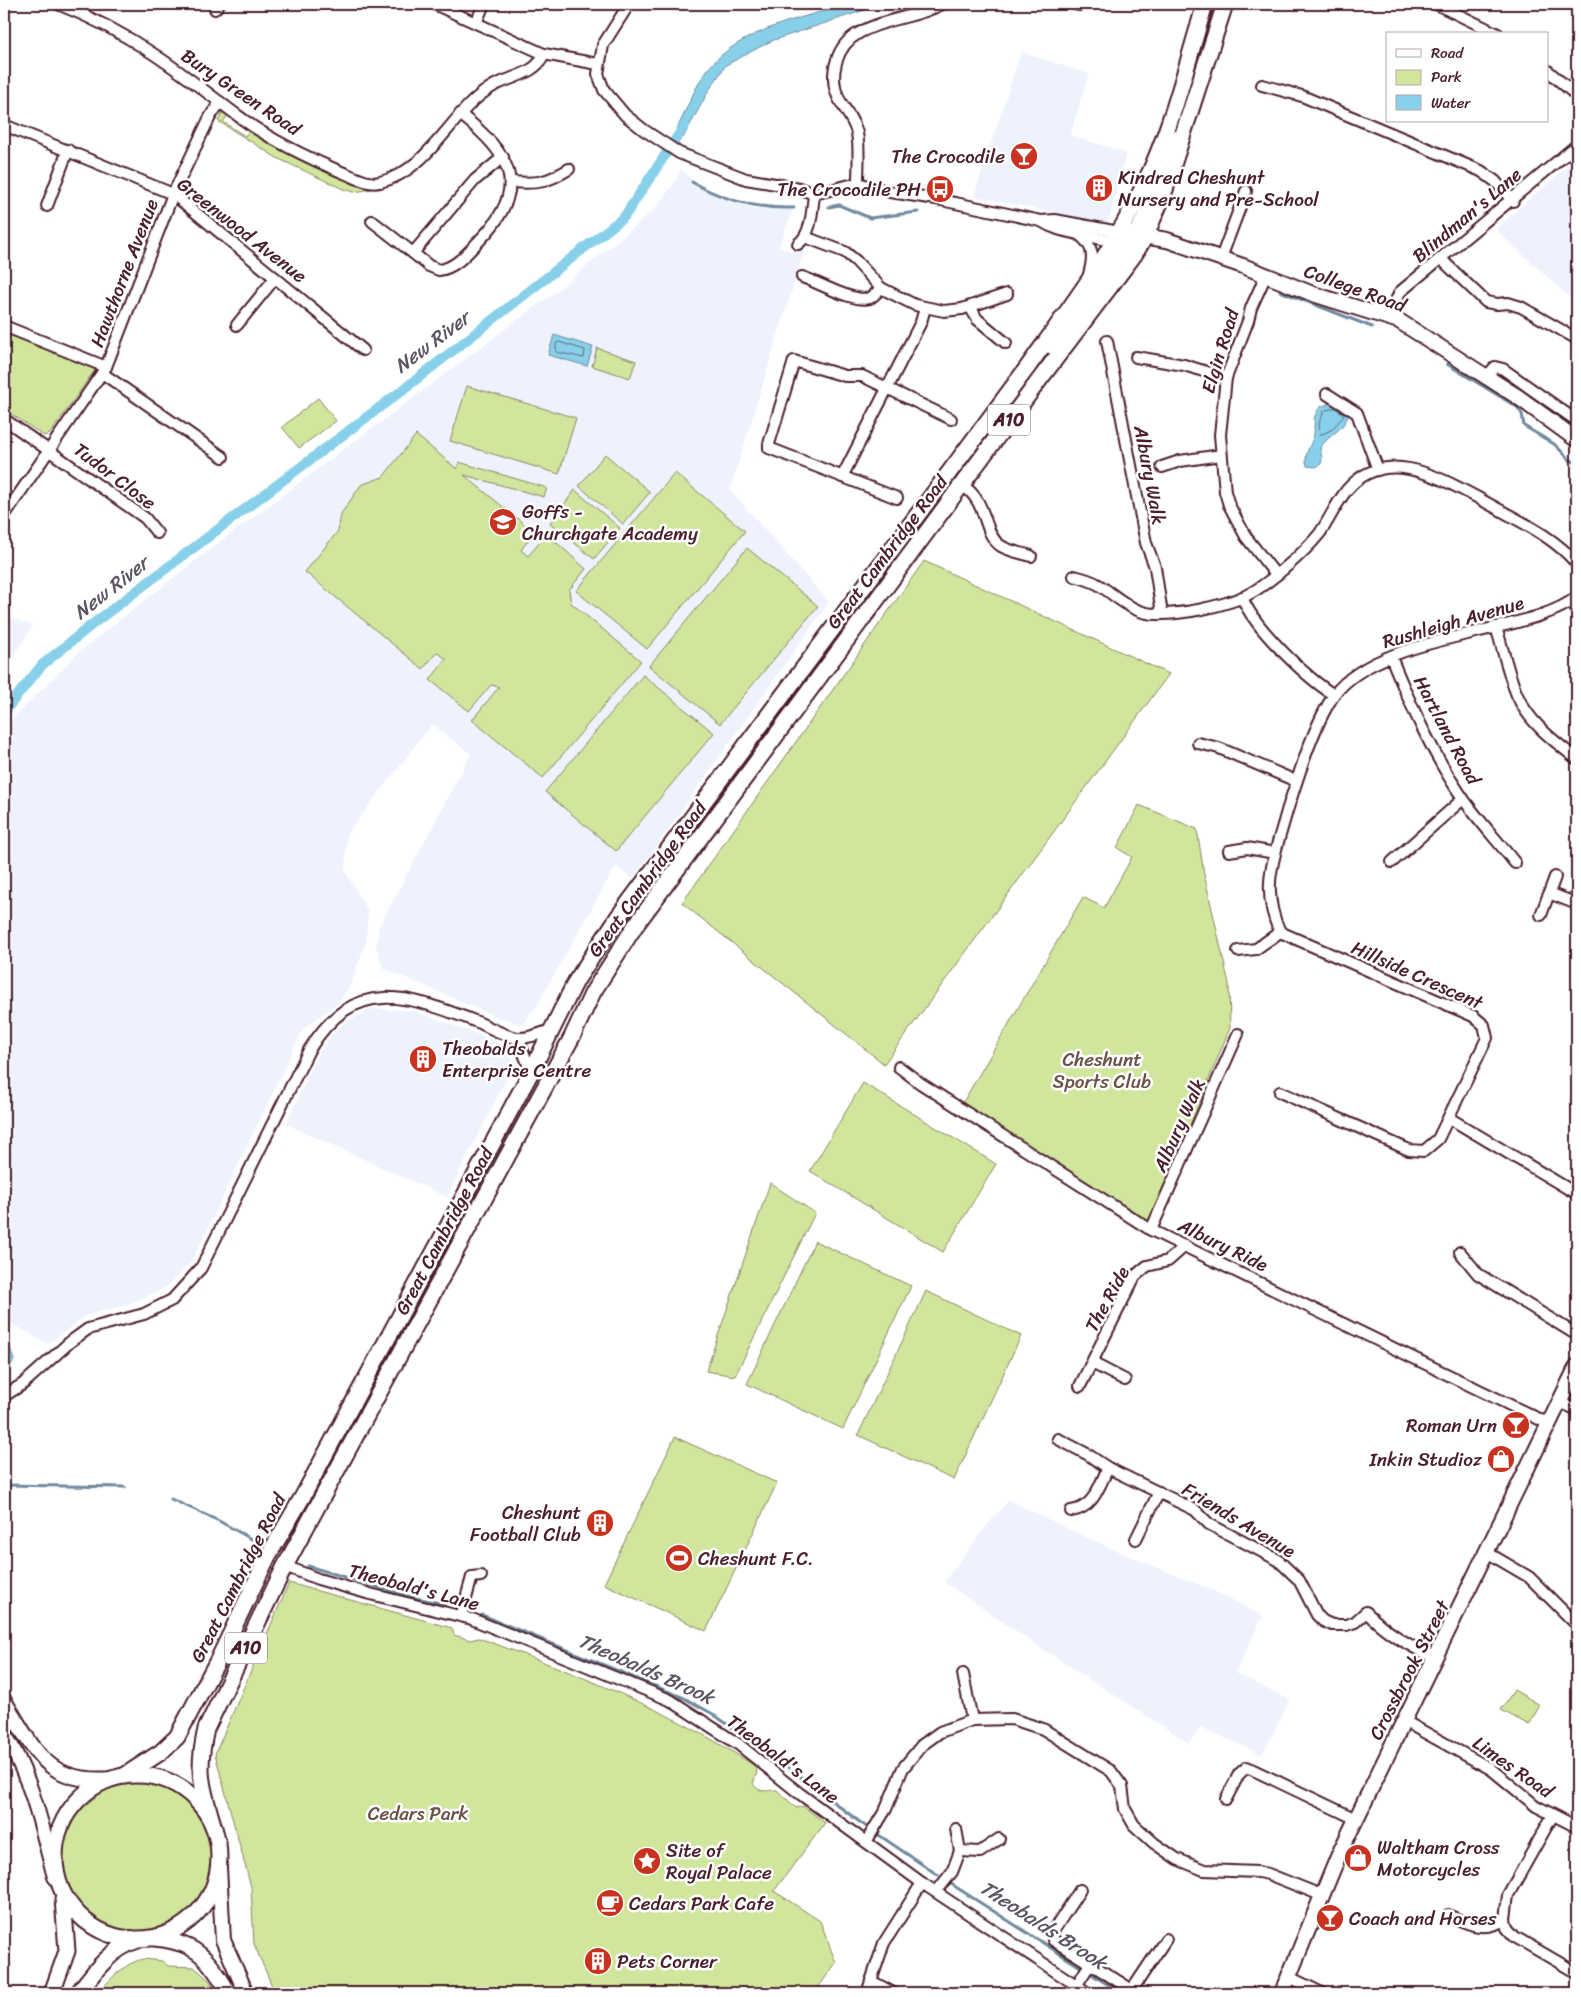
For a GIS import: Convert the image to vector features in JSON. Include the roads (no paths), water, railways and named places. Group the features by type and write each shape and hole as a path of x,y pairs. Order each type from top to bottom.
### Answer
{"highway":[{"name":"Great Cambridge Road","path":"118,1778 161,1752 177,1737 218,1660 268,1556 303,1496 554,1029 576,980 618,917 1027,368 1085,286 1130,238 1146,182 1156,158 1205,4"},
{"name":"Great Cambridge Road","path":"214,1828 200,1779 200,1757 206,1729 285,1566 567,1046 593,992 635,926 962,485 1166,187 1225,4"},
{"path":"52,1993 67,1951 63,1899 55,1877 57,1840 62,1823 73,1806 85,1794 118,1778 145,1776 162,1779 180,1787 194,1798 205,1811 214,1828 219,1850 219,1868 215,1882 204,1906 192,1917 170,1932 116,1950 94,1972 78,1993"},
{"path":"63,1899 97,1928 120,1937 146,1939"}],"main road":[{"name":"College Road","path":"1130,238 1168,248 1182,246 1221,258 1313,294 1388,317 1410,328 1486,377 1577,440"},
{"path":"1027,368 1056,340 1130,238"},
{"name":"Crossbrook Street","path":"1282,1993 1321,1896 1356,1819 1488,1552 1577,1366"},
{"path":"4,1700 37,1753 56,1771 70,1777 91,1781 118,1778"},
{"path":"4,1734 31,1790 55,1877"},
{"path":"219,1868 223,1940 246,1993"},
{"path":"146,1939 174,1940 197,1950 229,1993"}],"street":[{"name":"Bury Green Road","path":"58,4 138,44 190,79 257,129 303,155 361,179 376,183 389,180 407,169 428,150 460,114 487,90 538,65 544,54"},
{"path":"434,4 544,54 598,64"},
{"path":"476,23 484,4"},
{"path":"629,4 603,45 598,64 598,74 604,90 626,115 678,153 746,179 798,188 814,194 801,241 845,252 881,288 905,301 925,308 944,311 971,308 1007,294"},
{"path":"858,183 856,132 834,85 835,66 842,49 858,33 874,25 930,10 942,4"},
{"path":"1436,4 1494,32"},
{"path":"1548,71 1577,96"},
{"path":"1262,86 1302,96 1481,172 1495,181 1513,201"},
{"name":"Hawthorne Avenue","path":"4,516 104,370 173,194 210,117 220,102"},
{"path":"372,221 434,268 443,269 452,266 478,243 499,218 507,201 511,182 503,157 489,139 460,114"},
{"name":"Greenwood Avenue","path":"4,126 68,150 173,194 363,350"},
{"name":"Blindman's Lane","path":"1388,317 1400,292 1513,201 1577,145"},
{"path":"46,206 68,150"},
{"path":"413,253 475,180 503,157"},
{"path":"511,182 536,184 547,181 569,169"},
{"name":"College Road","path":"814,194 858,183 890,192 936,199 1041,221 1055,220 1130,238"},
{"path":"1221,258 1246,190"},
{"name":"College Road","path":"1041,221 1054,229 1077,234 1130,238"},
{"path":"1077,234 1089,244 1092,254 1092,265 1085,286"},
{"path":"1441,259 1486,302 1508,303 1521,307 1577,338"},
{"name":"Elgin Road","path":"1266,275 1251,308 1248,322 1226,378 1221,409 1221,455 1225,492 1229,505 1246,537 1276,575"},
{"path":"802,277 826,288 864,298 872,296 881,288"},
{"path":"237,325 276,278"},
{"path":"842,477 922,322 925,308"},
{"path":"971,308 976,319 1006,343"},
{"path":"4,326 104,370 223,457"},
{"name":"Albury Walk","path":"1107,341 1146,543 1155,566 1162,614"},
{"path":"1136,357 1184,365 1226,378"},
{"path":"897,498 769,448 794,361 845,376 862,376 951,419"},
{"path":"1486,377 1495,367 1503,369 1577,421"},
{"path":"1327,394 1357,413 1378,470"},
{"name":"Tudor Close","path":"4,419 145,518 157,533"},
{"path":"1162,467 1180,461 1221,455"},
{"path":"1074,576 1099,585 1134,609 1142,612 1162,614 1209,606 1242,597 1276,575 1320,533 1349,488 1362,477 1378,470 1407,468 1435,475 1538,532 1567,553 1577,564"},
{"path":"962,485 973,492 986,517 990,535 1001,545 1030,556"},
{"path":"1242,597 1254,620 1316,683 1334,695"},
{"name":"Rushleigh Avenue","path":"1280,932 1271,913 1268,897 1275,853 1296,781 1334,695 1345,683 1362,671 1391,657 1522,621 1575,603"},
{"path":"1496,627 1516,694 1524,709 1537,726 1577,759"},
{"name":"Hartland Road","path":"1391,657 1430,745 1463,798 1515,863"},
{"path":"1198,743 1219,748 1296,781"},
{"path":"1392,862 1463,798"},
{"path":"1228,851 1247,848 1275,853"},
{"path":"1541,915 1555,877"},
{"path":"1549,893 1577,904"},
{"path":"1238,951 1256,949 1280,932"},
{"name":"Hillside Crescent","path":"1280,932 1480,1021 1487,1034 1486,1044 1449,1118 1432,1147 1424,1151 1414,1151 1280,1092"},
{"path":"4,1396 23,1384 70,1342 88,1329 144,1314 172,1300 201,1268 309,1050 333,1018 351,1006 372,999 398,997 422,1001 518,1038 554,1029"},
{"name":"Albury Walk","path":"1151,1230 1238,1034"},
{"path":"518,1038 531,1072"},
{"name":"Albury Ride","path":"899,1067 1151,1230 1549,1424"},
{"path":"1449,1118 1577,1194"},
{"name":"The Ride","path":"1080,1386 1135,1276 1147,1266 1168,1260 1185,1246"},
{"path":"1460,1252 1478,1274 1577,1336"},
{"name":"The Ride","path":"1092,1363 1125,1380"},
{"path":"1560,1402 1577,1410"},
{"name":"Friends Avenue","path":"1058,1439 1087,1454 1108,1468 1195,1510 1208,1524 1278,1560 1299,1580 1317,1615 1323,1621 1332,1625 1346,1626 1355,1622 1366,1612 1381,1627 1400,1640 1435,1658"},
{"path":"1071,1511 1080,1510 1090,1502 1108,1468"},
{"name":"Friends Avenue","path":"1136,1539 1159,1492"},
{"path":"1488,1552 1529,1577 1577,1625"},
{"name":"Theobald's Lane","path":"285,1566 318,1579 370,1594 462,1611 670,1700 738,1744 798,1793 922,1883 942,1884 1076,1986 1088,1993"},
{"path":"462,1611 472,1577 481,1576"},
{"path":"963,1674 972,1720"},
{"path":"866,1842 886,1809 897,1779 914,1753 940,1732 972,1720 1001,1718 1024,1722 1043,1729 1111,1771 1122,1786 1124,1809 1134,1825 1154,1843 1182,1861 1213,1871 1258,1872 1321,1896"},
{"name":"Limes Road","path":"1404,1721 1491,1769 1525,1798 1553,1815 1577,1826"},
{"path":"1226,1799 1239,1774 1247,1767 1356,1819"},
{"path":"1553,1815 1508,1895 1505,1919 1507,1928 1515,1937 1577,1973"},
{"path":"942,1884 952,1872 960,1851 956,1829"},
{"path":"960,1851 980,1852 999,1839"},
{"path":"867,1993 884,1943 922,1883"},
{"path":"1080,1890 1052,1933 1052,1937 1086,1970 1132,1990 1166,1939"},
{"path":"1448,1915 1479,1927 1491,1926 1505,1919"},
{"path":"1076,1986 1086,1970"},
{"path":"1289,1977 1322,1993"},
{"path":"871,1981 893,1993"}],"water":[{"path":"849,4 883,4 771,41 726,65 709,90 683,138 675,133 699,83 708,69 721,55 737,44 773,27"},
{"path":"554,335 593,347 587,366 548,355"},
{"path":"1331,403 1337,404 1349,411 1348,417 1341,427 1320,448 1321,464 1316,467 1307,466 1306,457 1314,434 1315,416 1321,407"},
{"path":"4,1344 10,1347 14,1361 4,1373"}],"waterway":[{"name":"New River","path":"4,712 42,665 94,623 404,389 624,217 685,125"},
{"path":"692,182 716,194 741,202 767,207 794,208"},
{"path":"829,207 839,205 870,218 918,212"},
{"path":"1280,291 1372,327"},
{"path":"1447,364 1517,407 1522,414 1524,426 1554,444 1570,460 1577,463"},
{"name":"Theobalds Brook","path":"4,1485 125,1487"},
{"name":"Theobalds Brook","path":"171,1499 219,1521 264,1546"},
{"name":"Theobalds Brook","path":"308,1566 411,1597 445,1604"},
{"name":"Theobalds Brook","path":"482,1615 684,1698 713,1714 789,1768"},
{"name":"Theobalds Brook","path":"798,1775 861,1823 938,1875"},
{"name":"Theobalds Brook","path":"948,1882 1121,1993"}],"place":[{"name":"The Crocodile","path":"1024,156"},
{"name":"Kindred Cheshunt Nursery and Pre-School","path":"1099,188"},
{"name":"The Crocodile PH","path":"940,189"},
{"name":"Goffs - Churchgate Academy","path":"503,522"},
{"name":"Theobalds Enterprise Centre","path":"423,1059"},
{"name":"Roman Urn","path":"1516,1425"},
{"name":"Inkin Studioz","path":"1501,1459"},
{"name":"Cheshunt Football Club","path":"600,1523"},
{"name":"Cheshunt F.C.","path":"679,1558"},
{"name":"Waltham Cross Motorcycles","path":"1358,1858"},
{"name":"Site of Royal Palace","path":"647,1861"},
{"name":"Cedars Park Cafe","path":"610,1903"},
{"name":"Coach and Horses","path":"1330,1918"},
{"name":"Pets Corner","path":"598,1961"}],"park label":[{"name":"Cheshunt Sports Club","path":"1102,1070"},
{"name":"Cedars Park","path":"418,1813"}]}
